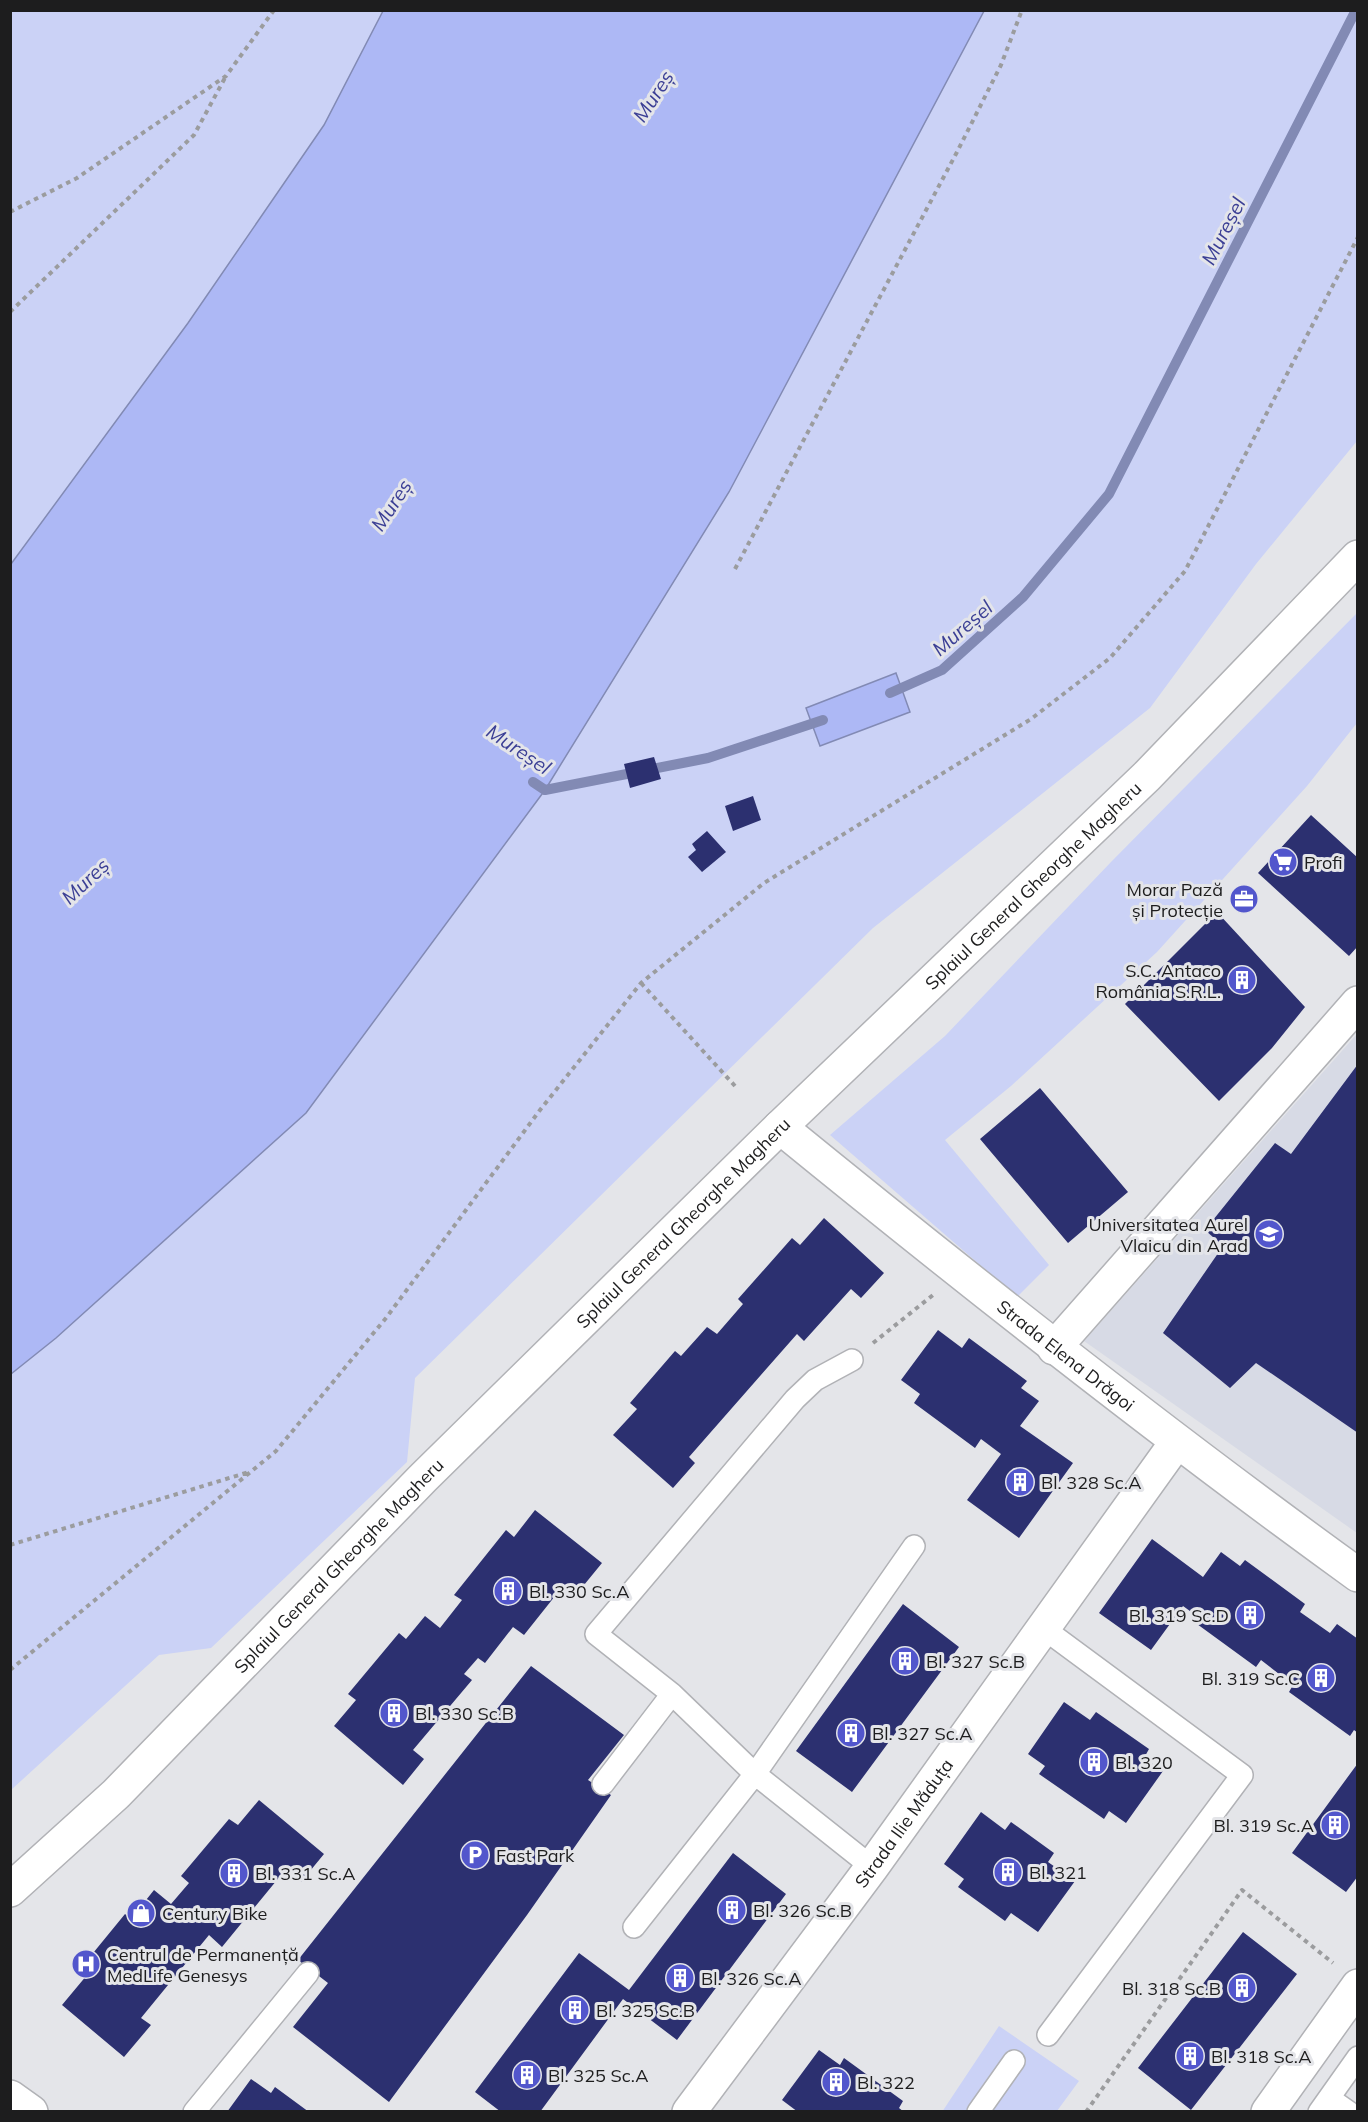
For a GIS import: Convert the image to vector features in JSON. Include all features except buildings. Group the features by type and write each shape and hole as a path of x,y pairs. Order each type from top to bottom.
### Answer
{"street":[{"name":"Splaiul General Gheorghe Magheru","path":"10,1890 116,1794 423,1478 780,1127 1147,776 1358,557"},
{"path":"1054,1348 1358,1003"},
{"name":"Strada Elena Drăgoi","path":"780,1127 959,1273 1176,1443 1358,1575"},
{"name":"Strada Ilie Măduța","path":"690,2112 872,1867 1176,1443"},
{"path":"1268,2112 1349,1977"},
{"path":"10,2097 32,2112"}],"lane":[{"path":"852,1360 815,1380 795,1399 596,1634 672,1694 755,1774 872,1867"},
{"path":"634,1927 755,1774 914,1546"},
{"path":"1044,1628 1242,1775 1048,2035"},
{"path":"603,1784 672,1694"},
{"path":"194,2112 308,1973"},
{"path":"1349,2112 1324,2105 1358,2057"},
{"path":"978,2112 1014,2061"}],"path":[{"path":"10,312 194,135 226,76 274,10"},
{"path":"735,569 957,152 1001,65 1022,10"},
{"path":"10,212 77,178 226,76"},
{"path":"10,1670 276,1451 386,1318 540,1110 641,983 764,883 1031,719 1110,658 1185,571 1358,237"},
{"path":"641,983 735,1086"},
{"path":"852,1360 959,1273"},
{"path":"10,1545 252,1471"},
{"path":"1086,2112 1242,1890 1349,1977"}],"shaded area":[{"path":"11,11 383,11 324,125 188,323 11,564"},
{"path":"984,11 1357,11 1357,441 1256,564 1150,708 873,928 415,1378 407,1462 211,1648 159,1655 11,1790 11,1374 56,1338 306,1113 545,790 729,492"},
{"path":"1357,613 1357,723 1307,786 1157,952 1011,1086 945,1140 1049,1265 1017,1297 830,1135 945,1036 1111,862"},
{"name":"Universitatea Aurel Vlaicu din Arad","path":"1357,1034 1357,1533 1084,1341"},
{"path":"999,2026 1079,2081 1057,2111 942,2112"}],"water":[{"name":"Mureș","path":"383,11 984,11 729,492 545,790 306,1113 56,1338 11,1374 11,564 188,323 324,125"},
{"path":"896,673 910,712 820,746 806,708"}],"waterway":[{"name":"Mureșel","path":"890,693 942,670 1023,597 1109,494 1356,10"},
{"name":"Mureșel","path":"533,782 545,790 708,758 823,720"}],"place":[{"name":"Profi","path":"1283,862"},
{"name":"Morar Pază și Protecție","path":"1244,899"},
{"name":"S.C. Antaco România S.R.L.","path":"1242,980"},
{"name":"Universitatea Aurel Vlaicu din Arad","path":"1269,1234"},
{"name":"Bl. 328 Sc.A","path":"1020,1482"},
{"name":"Bl. 330 Sc.A","path":"508,1591"},
{"name":"Bl. 319 Sc.D","path":"1250,1615"},
{"name":"Bl. 327 Sc.B","path":"905,1661"},
{"name":"Bl. 319 Sc.C","path":"1321,1678"},
{"name":"Bl. 330 Sc.B","path":"394,1713"},
{"name":"Bl. 327 Sc.A","path":"851,1733"},
{"name":"Bl. 320","path":"1094,1762"},
{"name":"Bl. 319 Sc.A","path":"1335,1825"},
{"name":"Fast Park","path":"475,1855"},
{"name":"Bl. 321","path":"1008,1872"},
{"name":"Bl. 331 Sc.A","path":"234,1873"},
{"name":"Bl. 326 Sc.B","path":"732,1910"},
{"name":"Century Bike","path":"141,1913"},
{"name":"Centrul de Permanență MedLife Genesys","path":"86,1964"},
{"name":"Bl. 326 Sc.A","path":"680,1978"},
{"name":"Bl. 318 Sc.B","path":"1242,1988"},
{"name":"Bl. 325 Sc.B","path":"575,2010"},
{"name":"Bl. 318 Sc.A","path":"1190,2056"},
{"name":"Bl. 325 Sc.A","path":"527,2075"},
{"name":"Bl. 322","path":"836,2082"}]}
